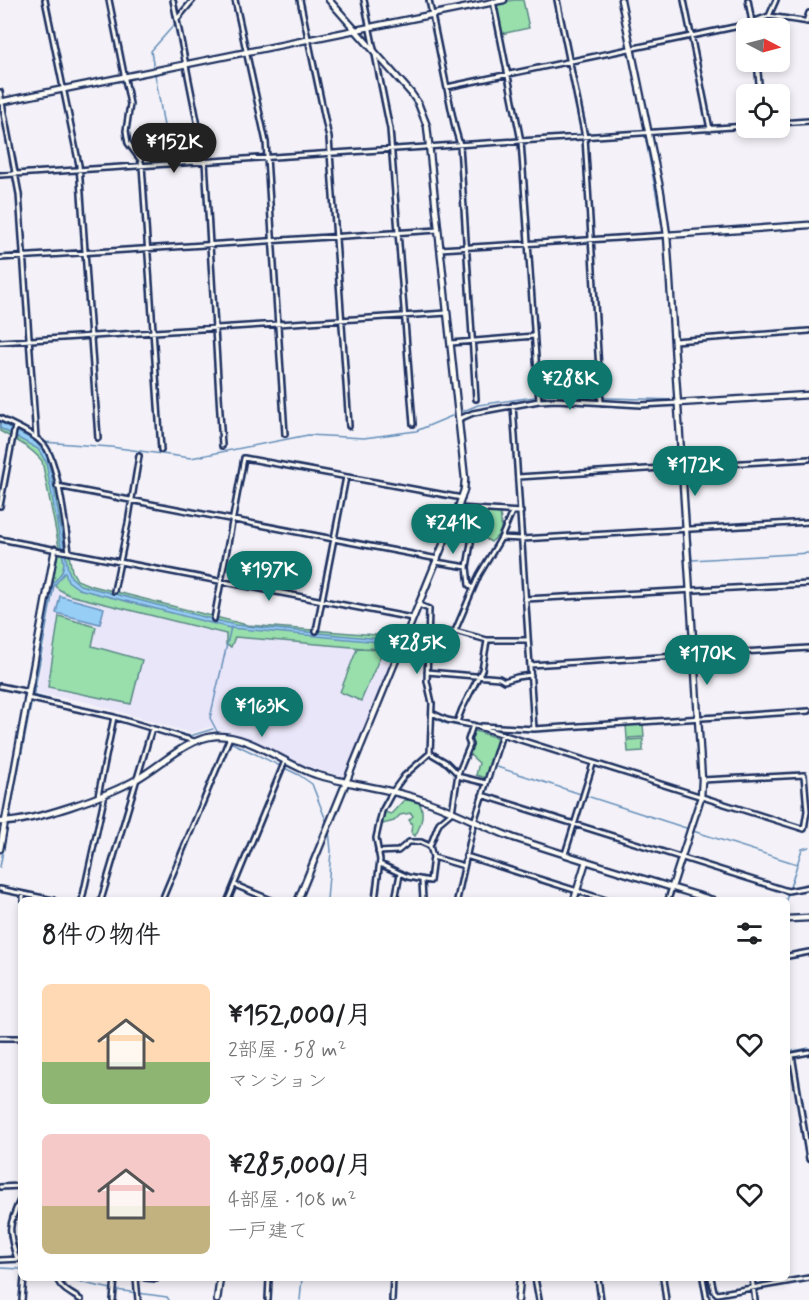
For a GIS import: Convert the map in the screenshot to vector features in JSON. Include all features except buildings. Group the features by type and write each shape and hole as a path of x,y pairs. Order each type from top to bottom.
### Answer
{"street":[{"path":"45,0 79,170 98,438"},
{"path":"109,0 130,104 126,131 128,143 142,165 161,450"},
{"path":"173,0 205,161 222,446"},
{"path":"177,19 193,0"},
{"path":"235,0 266,142 285,434"},
{"path":"300,0 329,138 349,426"},
{"path":"299,897 407,638 462,498 465,479 427,126 418,103 329,0"},
{"path":"364,0 393,149 412,424"},
{"path":"429,0 460,145 476,399"},
{"path":"1,102 504,0"},
{"path":"557,0 585,137 601,403"},
{"path":"621,0 661,193 667,236 702,780 701,797 669,897"},
{"path":"684,0 710,129"},
{"path":"748,0 752,18"},
{"path":"769,16 776,0"},
{"path":"493,1 521,141 539,401"},
{"path":"764,18 769,16 807,22 809,13"},
{"path":"447,87 736,27"},
{"path":"0,92 16,173 36,438"},
{"path":"790,123 809,122"},
{"path":"0,175 736,127"},
{"path":"440,249 809,225"},
{"path":"0,258 438,230"},
{"path":"0,342 447,313"},
{"path":"674,340 809,331"},
{"path":"451,343 534,336"},
{"path":"459,419 473,413 539,401 641,405 809,395"},
{"path":"513,405 534,729"},
{"path":"0,418 36,438 43,444 52,459 68,552"},
{"path":"0,506 15,426"},
{"path":"114,591 139,456"},
{"path":"214,619 244,458 462,498"},
{"path":"519,477 809,459"},
{"path":"316,632 346,477"},
{"path":"57,486 334,538 467,567"},
{"path":"458,508 521,512"},
{"path":"470,510 471,543 467,567 469,585 473,588"},
{"path":"455,631 473,588 501,538 512,512"},
{"path":"501,538 522,539 809,522"},
{"path":"0,539 414,618"},
{"path":"0,849 2,822 56,550"},
{"path":"525,599 809,584"},
{"path":"375,897 380,864 376,838 377,826 393,791 404,776 430,753 432,713 428,672 429,609 419,605"},
{"path":"407,638 455,631 487,640 528,640"},
{"path":"407,638 428,643"},
{"path":"457,722 482,670 487,640"},
{"path":"530,665 809,648"},
{"path":"428,672 499,678 504,681 531,675"},
{"path":"0,686 195,741"},
{"path":"474,726 534,729 809,711"},
{"path":"432,713 804,830 807,811 804,775 702,780"},
{"path":"98,796 114,717"},
{"path":"380,864 400,874 430,881 433,857 430,846 439,823 452,812 458,774 470,745 468,740 474,726"},
{"path":"102,897 152,728"},
{"path":"458,897 474,822 502,734"},
{"path":"2,822 49,813 105,794 136,780 195,741 207,737 230,737 319,775 424,800 513,837 704,897"},
{"path":"163,897 230,737"},
{"path":"430,753 447,763 461,777 486,783"},
{"path":"229,897 285,761"},
{"path":"565,854 593,764"},
{"path":"83,897 105,794"},
{"path":"482,795 788,891 809,887"},
{"path":"378,852 398,852 409,842 420,842 430,846"},
{"path":"466,856 597,897"},
{"path":"433,857 464,866"},
{"path":"574,897 586,861"},
{"path":"396,897 400,874"},
{"path":"422,880 423,897"},
{"path":"235,885 264,897"},
{"path":"0,889 38,897"},
{"path":"790,919 809,918"},
{"path":"790,956 809,952"},
{"path":"0,1038 18,1038"},
{"path":"809,1052 790,1056 809,1159"},
{"path":"0,1186 18,1186"},
{"path":"18,1204 9,1235 18,1257"},
{"path":"0,1260 18,1259"},
{"path":"711,1281 717,1294 809,1278"},
{"path":"22,1300 24,1281"},
{"path":"58,1281 66,1291 81,1300"},
{"path":"112,1300 115,1281"},
{"path":"136,1281 138,1300"},
{"path":"217,1300 220,1281"},
{"path":"268,1300 269,1281"},
{"path":"392,1300 393,1281"},
{"path":"518,1300 519,1281"},
{"path":"535,1281 538,1300"},
{"path":"598,1281 601,1300"},
{"path":"663,1281 666,1300"},
{"path":"703,1281 706,1300"},
{"path":"752,1281 755,1300"},
{"path":"705,1287 712,1286"}],"shaded area":[{"path":"55,587 245,633 399,645 344,777 298,764 245,737 210,727 191,733 83,701 36,694"}],"green space":[{"path":"523,0 529,28 501,34 495,4"},
{"path":"0,419 33,438 50,454 72,571 77,580 247,625 402,637 398,649 235,637 231,647 226,645 226,634 69,595 58,589 52,580 59,547 42,461 28,448 0,431"},
{"path":"480,512 500,513 501,529 498,536 491,542 481,536 475,538 471,519"},
{"path":"59,616 96,627 92,646 142,660 131,704 48,687"},
{"path":"357,649 383,650 361,701 340,692"},
{"path":"643,724 644,737 629,738 629,740 643,739 643,751 628,752 626,725"},
{"path":"472,730 498,738 485,778 476,775 479,763 469,754"},
{"path":"404,800 418,801 422,809 421,823 415,836 411,832 412,824 409,820 413,816 411,813 400,815 394,821 383,824 381,822 384,812 391,814"}],"water":[{"path":"0,422 35,441 46,454 68,569 71,577 80,585 235,625 401,641 400,644 230,628 79,589 68,581 65,572 54,586 32,695 52,585 62,572 64,563 46,462 38,449 0,428"},
{"path":"60,596 104,608 100,624 56,613"}],"waterway":[{"path":"179,20 196,0"},
{"path":"154,69 151,51 175,24"},
{"path":"155,74 170,161"},
{"path":"432,144 644,130 664,235"},
{"path":"336,151 427,145"},
{"path":"0,172 293,154"},
{"path":"669,238 809,228"},
{"path":"43,442 111,447 191,458 308,435 364,438 416,431 478,405 541,396 677,400"},
{"path":"680,408 692,560 809,553"},
{"path":"48,462 51,472"},
{"path":"58,518 60,528"},
{"path":"219,735 210,718 231,627"},
{"path":"406,641 424,643 426,652"},
{"path":"426,678 430,699"},
{"path":"9,819 33,694"},
{"path":"33,695 97,712"},
{"path":"430,720 431,704"},
{"path":"432,716 444,723 504,738 494,766 689,829"},
{"path":"140,723 190,736 213,729"},
{"path":"222,738 299,775 312,784 327,823"},
{"path":"392,789 399,781"},
{"path":"379,862 375,835 377,818 389,793"},
{"path":"0,867 8,824"},
{"path":"327,897 331,851 329,830"},
{"path":"693,831 797,864"},
{"path":"787,897 802,849 809,847"},
{"path":"790,1052 809,1048"},
{"path":"0,1268 18,1269"},
{"path":"790,1279 809,1276"},
{"path":"74,1281 167,1297 169,1300"},
{"path":"300,1300 302,1281"},
{"path":"707,1281 710,1300"},
{"path":"709,1290 717,1292 780,1281"}]}
